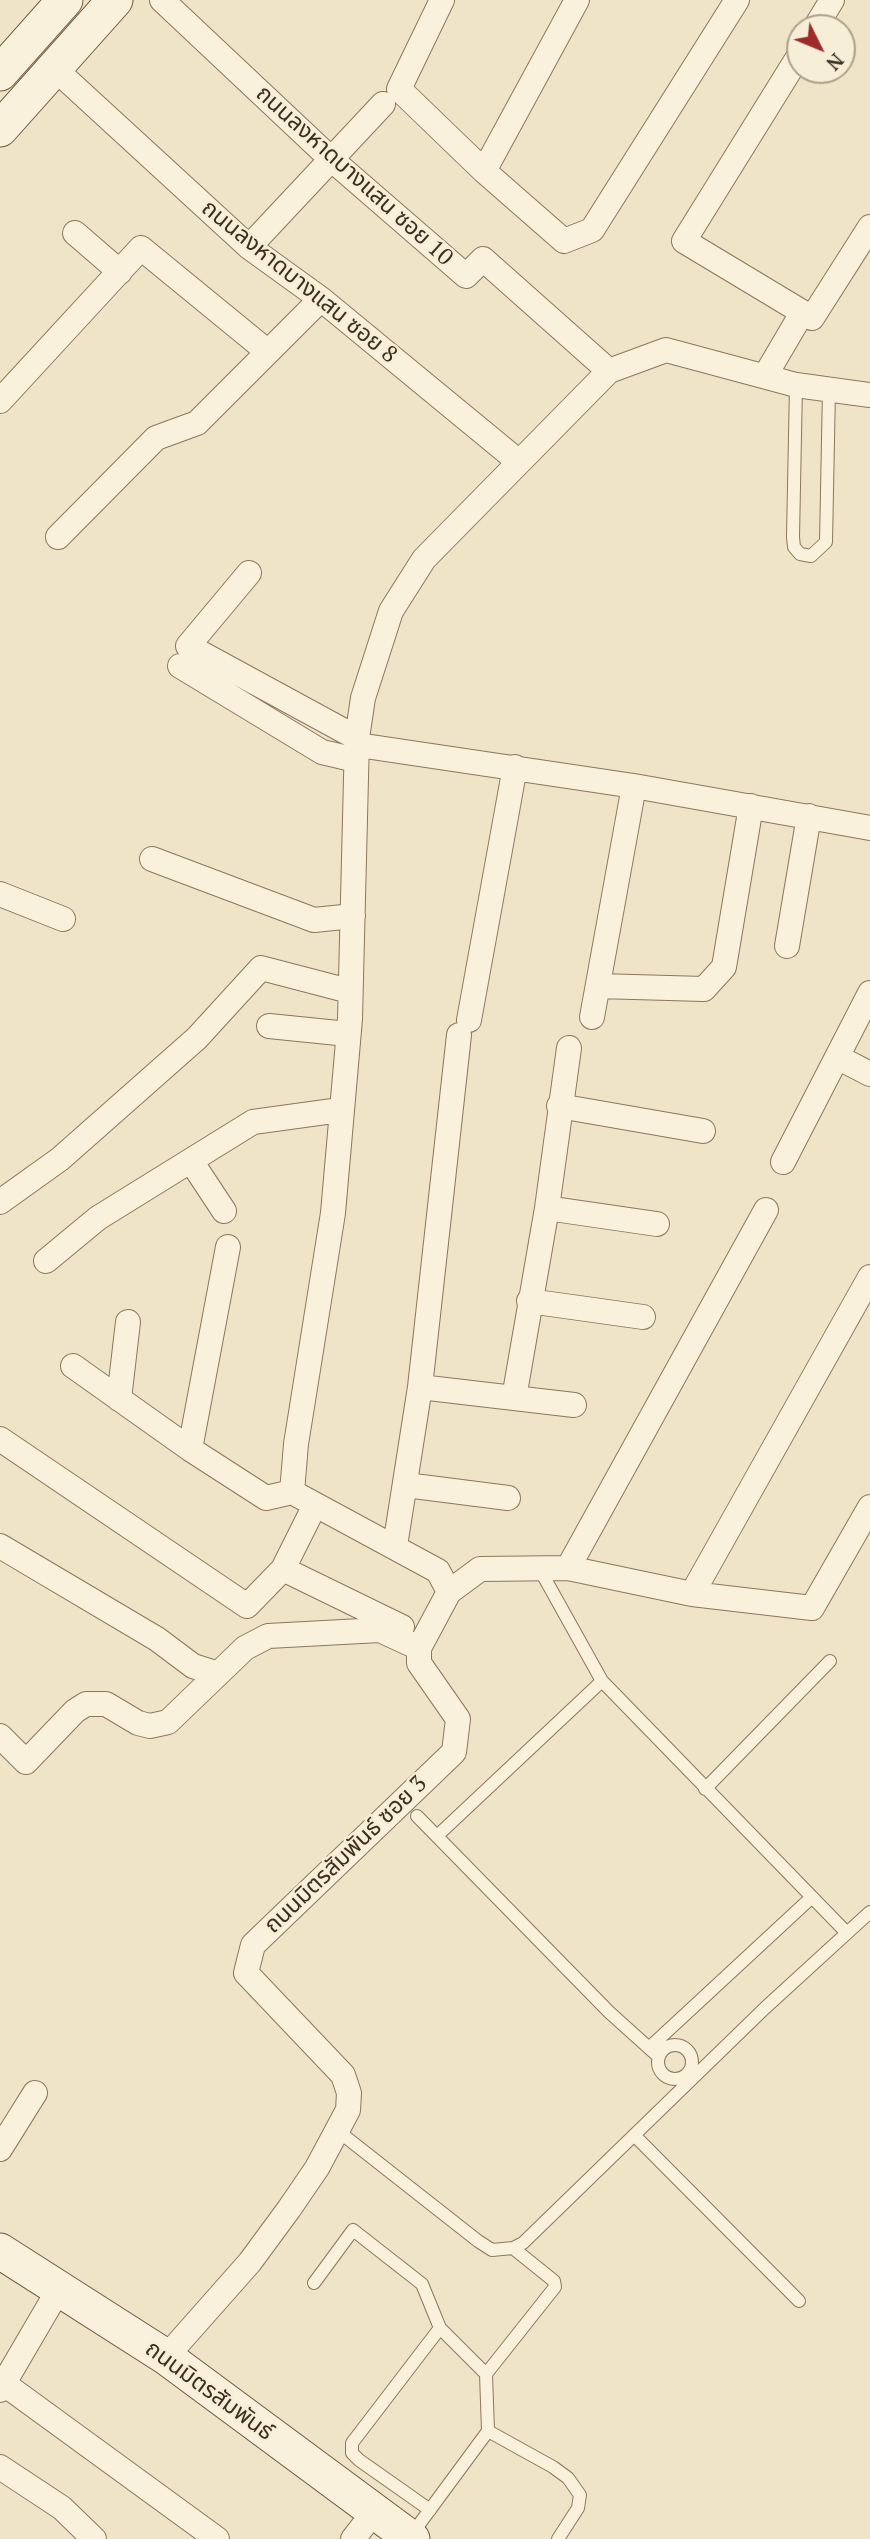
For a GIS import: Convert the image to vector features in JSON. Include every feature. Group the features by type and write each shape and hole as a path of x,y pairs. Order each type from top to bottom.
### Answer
{"street":[{"path":"0,73 65,0"},
{"path":"0,129 115,0"},
{"name":"ถนนลงหาดบางแสน ซอย 10","path":"162,0 331,159 466,276 483,259 608,372"},
{"path":"442,0 399,89 484,171 564,241 592,230 737,0"},
{"path":"484,171 577,0"},
{"name":"ถนนลงหาดบางแสน ซอย 8","path":"54,68 249,247 321,299 519,462"},
{"path":"786,77 684,241 807,315"},
{"path":"249,247 383,104"},
{"path":"780,380 807,315 870,227"},
{"path":"75,233 120,272"},
{"path":"0,401 141,248 268,352"},
{"path":"58,537 156,438 197,423 321,299"},
{"path":"292,1492 296,1444 333,1213 348,1034 357,748 363,698 391,611 424,559 608,372 666,350 780,380 829,389 868,391"},
{"path":"249,573 188,646 357,748"},
{"path":"180,666 322,752 357,748 515,767 870,828"},
{"path":"395,1546 407,1485 464,1027 515,767"},
{"path":"592,1017 634,786"},
{"path":"598,986 704,989 724,967 751,806"},
{"path":"787,946 810,816"},
{"path":"152,859 314,920 353,916"},
{"path":"0,894 63,919"},
{"path":"0,1202 60,1159 197,1038 261,968 348,991"},
{"path":"783,1162 839,1058 870,993"},
{"path":"269,1026 348,1034"},
{"path":"514,1398 547,1208 569,1048"},
{"path":"839,1058 870,1074"},
{"path":"559,1106 703,1131"},
{"path":"46,1261 98,1218 253,1122 340,1111"},
{"path":"191,1161 224,1211"},
{"path":"547,1208 657,1224"},
{"path":"568,1568 766,1210"},
{"path":"190,1449 228,1247"},
{"path":"692,1594 870,1277"},
{"path":"529,1301 643,1317"},
{"path":"119,1399 128,1322"},
{"path":"73,1366 190,1449 266,1498 292,1492 438,1571 449,1592"},
{"path":"420,1387 574,1405"},
{"path":"0,1439 247,1606 283,1569 315,1505"},
{"path":"407,1485 508,1498"},
{"path":"422,1643 449,1592 480,1569 568,1568 692,1594 812,1608 870,1507"},
{"path":"0,1546 157,1639 193,1666 218,1674"},
{"path":"283,1569 422,1643"},
{"path":"0,1736 26,1762 75,1710 86,1704 106,1704 138,1723 160,1725 176,1715 255,1642 283,1634 380,1630 422,1643"},
{"name":"ถนนมิตรสัมพันธ์ ซอย 3","path":"166,2357 250,2262 303,2189 348,2110 349,2093 343,2075 246,1973 253,1945 454,1752 458,1719 419,1663 422,1643"},
{"path":"0,2149 35,2093"},
{"name":"ถนนมิตรสัมพันธ์","path":"0,2251 166,2357 374,2512 417,2529"},
{"path":"59,2289 2,2386 217,2539"},
{"path":"0,2467 62,2508 94,2539"},
{"path":"352,2539 374,2512"}],"lane":[{"path":"780,380 794,547 800,554 811,556 826,542 829,389"},
{"path":"538,1567 602,1681 846,1932"},
{"path":"705,1789 830,1661"},
{"path":"438,1836 602,1681"},
{"path":"417,1816 609,2012 659,2057 662,2073 672,2079 687,2074 691,2056"},
{"path":"649,2048 811,1897"},
{"path":"338,2131 478,2241 492,2249 513,2248 523,2243 870,1912"},
{"path":"659,2057 665,2049 676,2045 686,2049 691,2056 709,2063"},
{"path":"672,2079 673,2098"},
{"path":"635,2136 799,2301"},
{"path":"314,2283 353,2230 422,2284 440,2328 486,2374"},
{"path":"440,2328 352,2443 352,2453 417,2529 488,2431 486,2374 555,2287 554,2281 513,2248"},
{"path":"488,2431 552,2467 568,2479 580,2495 578,2508 558,2539"}]}
